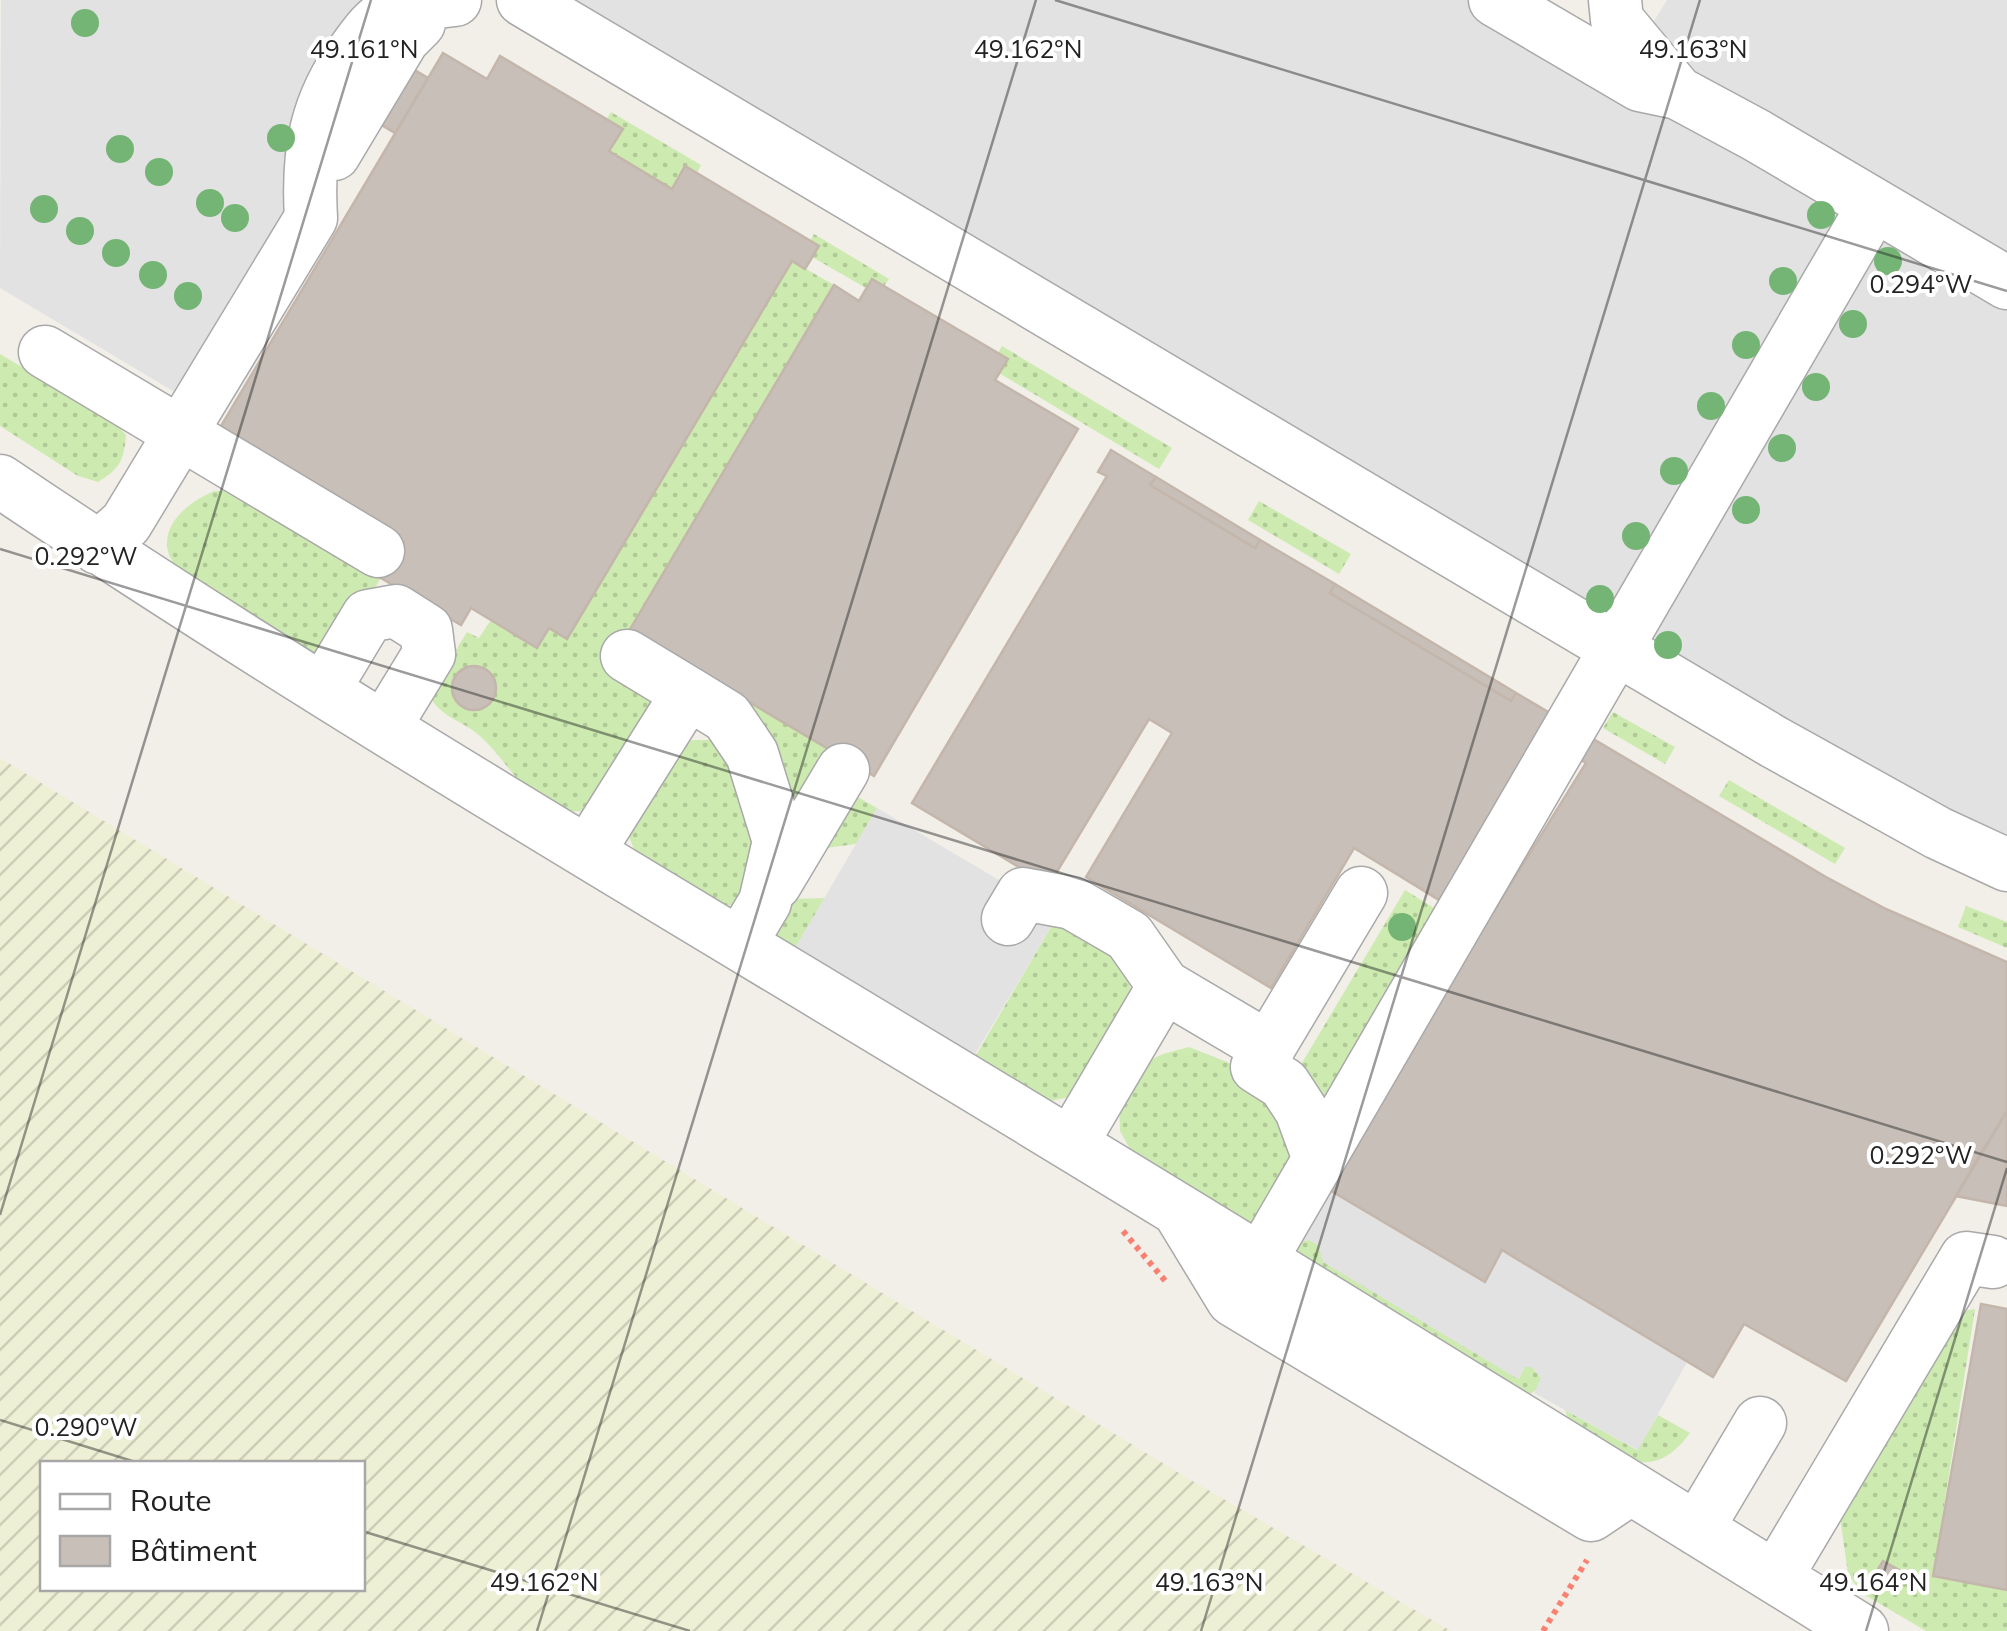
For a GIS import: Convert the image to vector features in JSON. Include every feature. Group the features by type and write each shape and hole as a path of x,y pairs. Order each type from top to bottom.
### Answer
{"lane":[{"path":"98,548 126,523 311,218 308,168 320,115 339,70 368,32 388,15 456,0"},
{"path":"522,0 1856,789 2007,864"},
{"path":"1495,0 1640,85 1678,94 2007,283"},
{"path":"1615,0 1617,20 1678,94"},
{"path":"1261,1258 1874,205"},
{"path":"45,352 378,551"},
{"path":"0,481 98,548 588,852 752,922 1071,1144 1862,1631"},
{"path":"324,689 368,616 396,611 426,630 428,654 385,726"},
{"path":"627,656 727,716 752,754 779,841 752,922"},
{"path":"588,852 688,693"},
{"path":"752,922 843,770"},
{"path":"1319,1160 1301,1110 1284,1084 1257,1068 1361,893"},
{"path":"1008,919 1023,894 1072,903 1130,936 1164,986 1269,1048"},
{"path":"1071,1144 1164,986"},
{"path":"1177,1208 1233,1300 1592,1515 1632,1488"},
{"path":"1776,1578 1966,1258 1993,1262"},
{"path":"1697,1528 1760,1423"}],"path":[{"path":"1543,1631 1565,1596"}],"green space":[{"path":"611,112 701,165 697,173 685,166 672,189 609,151 623,129 607,119"},
{"path":"814,234 889,279 884,286 872,280 866,288 812,257 810,241"},
{"path":"792,261 834,285 630,631 837,753 793,827 746,712 655,689 658,708 597,808 575,812 543,803 481,737 433,702 428,693 447,646 456,650 467,632 479,638 491,620 537,647 549,628 568,638"},
{"path":"1002,346 1172,448 1159,469 999,373 998,353"},
{"path":"0,354 113,421 126,435 122,457 111,473 98,482 78,476 0,426"},
{"path":"214,491 234,491 381,578 328,664 181,574 168,552 169,531 187,507"},
{"path":"1259,501 1351,554 1339,574 1248,520"},
{"path":"1613,712 1675,747 1665,764 1603,728"},
{"path":"693,740 712,740 733,756 765,863 733,906 712,903 638,859 627,832 673,749"},
{"path":"0,758 1184,1476 1451,1631 0,1631"},
{"path":"1729,780 1845,848 1835,864 1719,796"},
{"path":"856,796 877,808 856,844 811,850"},
{"path":"1405,890 1445,915 1320,1123 1293,1078"},
{"path":"825,898 791,955 771,931 789,899"},
{"path":"1966,906 2007,922 2007,948 1958,927"},
{"path":"1058,915 1125,966 1134,1001 1077,1095 1047,1102 972,1062"},
{"path":"1189,1047 1227,1062 1270,1090 1299,1161 1255,1230 1139,1165 1120,1131 1119,1098 1137,1066"},
{"path":"1309,1240 1321,1252 1519,1378 1525,1367 1532,1367 1541,1378 1540,1387 1525,1398 1295,1252 1300,1242"},
{"path":"1975,1309 1933,1576 2007,1590 2007,1631 1926,1631 1860,1592 1848,1573 1840,1518 1951,1313"},
{"path":"1565,1410 1637,1450 1658,1415 1690,1433 1661,1459 1633,1460 1571,1427"}],"shaded area":[{"path":"1,0 423,0 178,394 0,288"},
{"path":"523,0 1472,0 1614,86 1667,0 2007,0 2007,865"},
{"path":"877,808 1058,915 971,1061 791,955"},
{"path":"1331,1190 1485,1281 1502,1250 1687,1362 1638,1450 1534,1393 1541,1378 1532,1367 1525,1367 1518,1379 1323,1262 1318,1245 1309,1240 1300,1242"}],"building":[{"path":"376,47 428,78 395,133 343,102"},
{"path":"443,53 487,79 500,56 623,129 609,151 672,189 685,166 819,246 805,269 792,261 567,639 549,628 537,648 471,608 461,625 381,578 404,542 218,431"},
{"path":"872,279 1008,359 995,380 1078,429 874,776 629,631 834,285 859,301"},
{"path":"1111,450 1156,477 1150,485 1255,548 1260,540 1335,584 1330,593 1511,701 1516,693 1560,719 1439,900 1354,848 1271,988 1086,877 1172,733 1149,719 1049,885 912,803 1107,476 1098,472"},
{"path":"1156,477 1260,540 1255,548 1150,485"},
{"path":"1335,584 1516,693 1511,701 1330,593"},
{"path":"474,666 490,672 496,688 490,704 474,710 458,704 452,688 458,672"},
{"path":"1590,737 1826,877 1886,909 2007,962 2007,1111 1846,1381 1744,1324 1713,1377 1502,1250 1485,1282 1323,1186 1586,763 1578,758"},
{"path":"2007,1111 2007,1206 1956,1196 1975,1163"},
{"path":"1981,1304 2007,1309 2007,1590 1933,1576"},
{"path":"1883,1561 1899,1570 1891,1584 1875,1574"}]}
